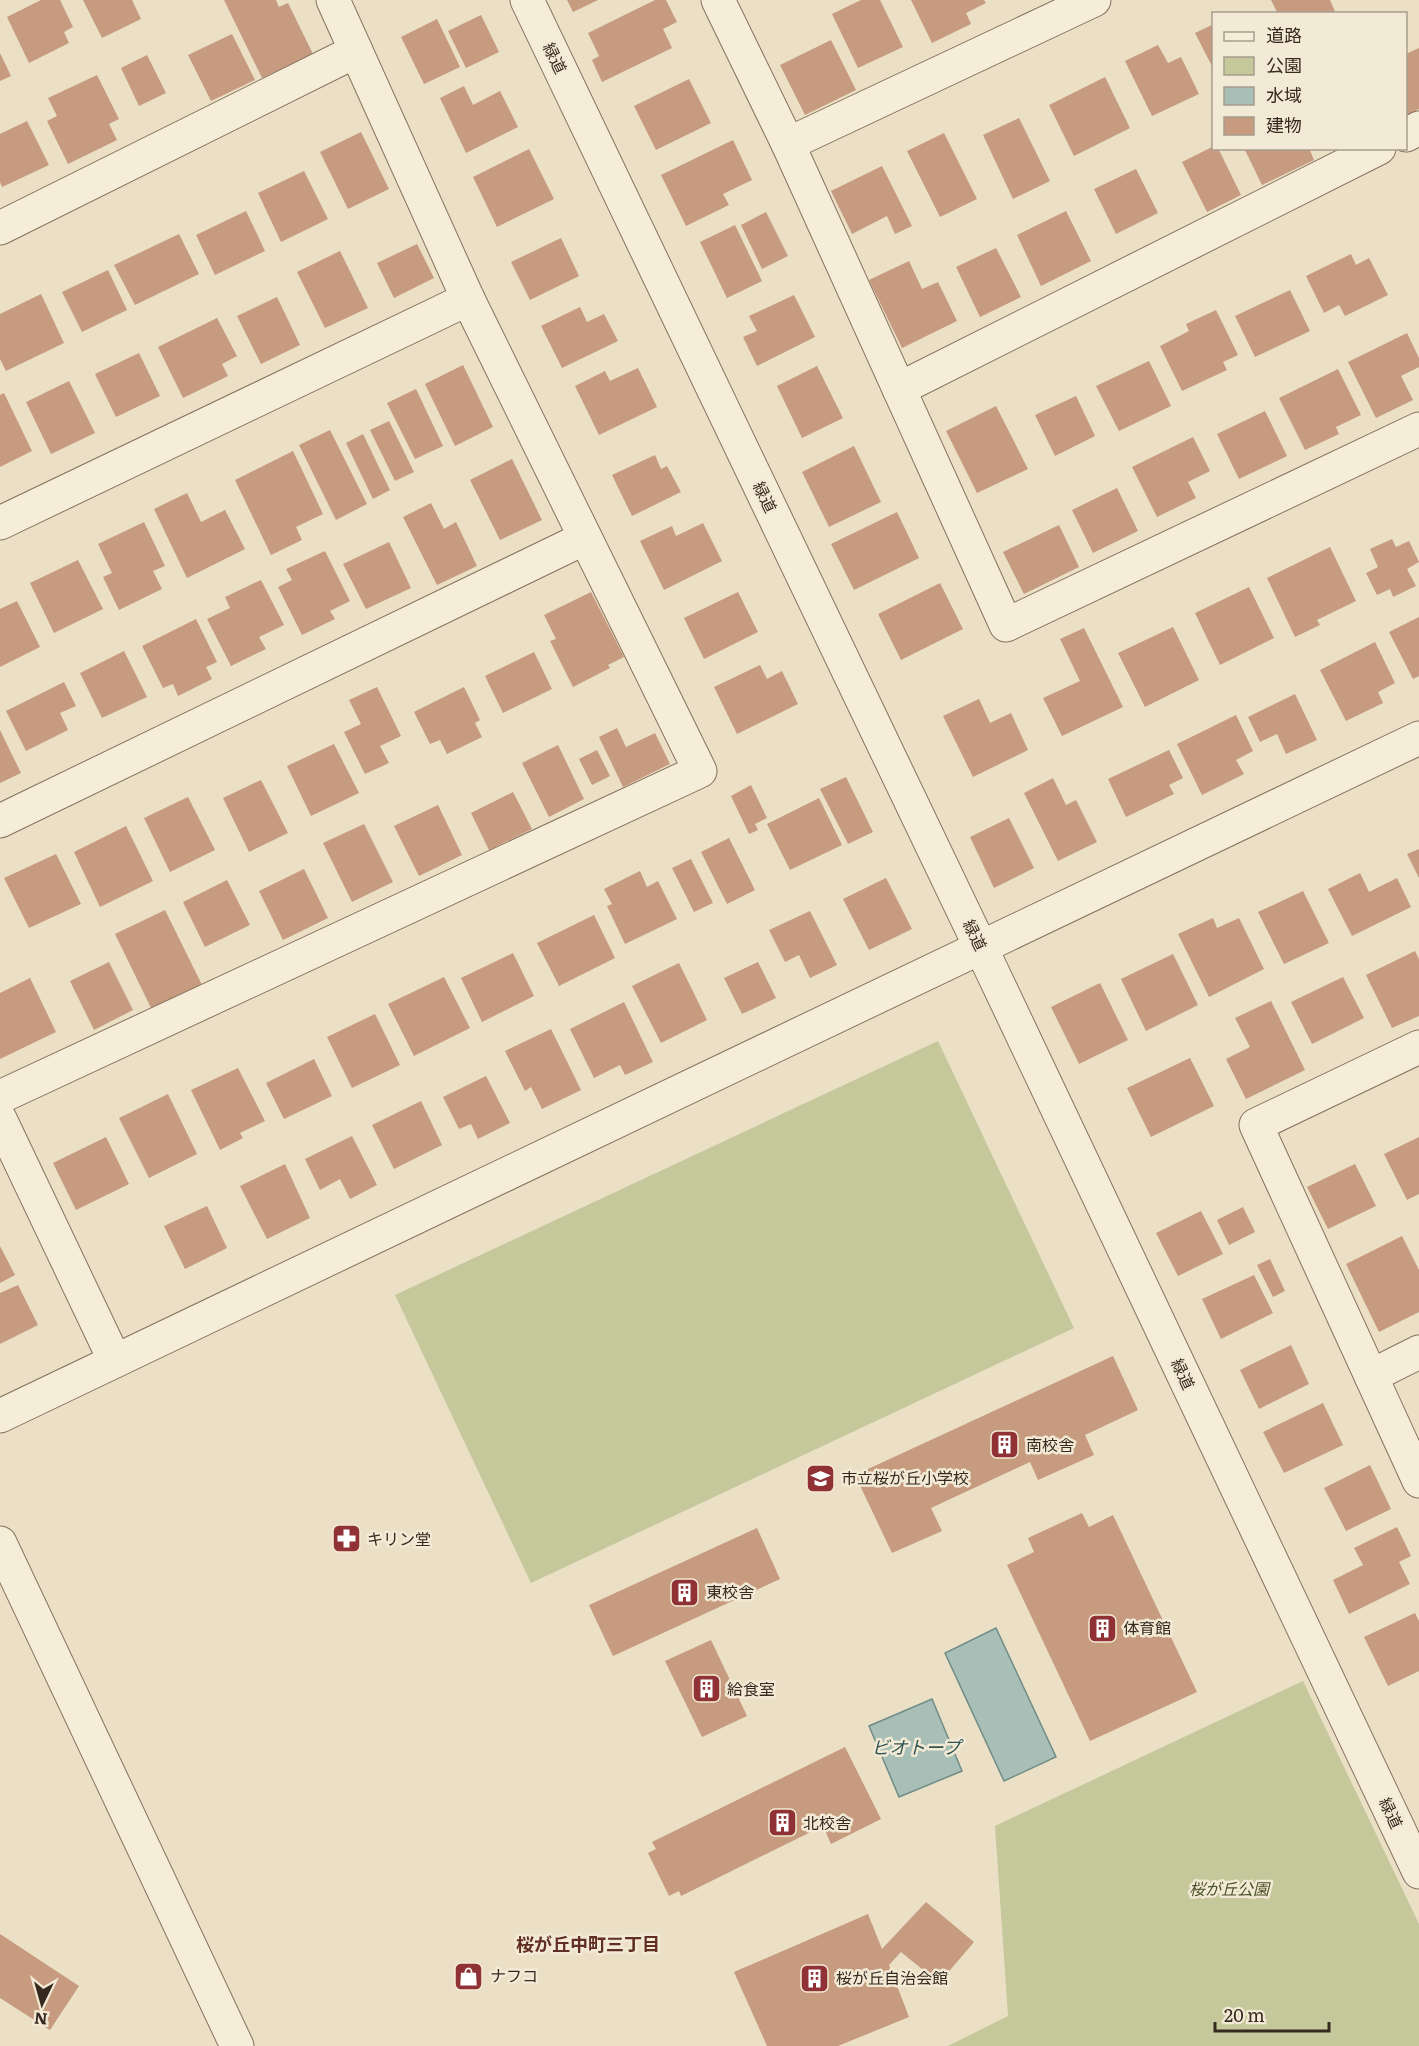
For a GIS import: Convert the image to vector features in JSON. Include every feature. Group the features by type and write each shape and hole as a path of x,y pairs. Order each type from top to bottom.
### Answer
{"street":[{"path":"0,1097 700,771 468,299 333,0"},
{"name":"緑道","path":"527,0 981,946 1419,1872"},
{"path":"718,0 788,144 1006,625 1419,429"},
{"path":"788,144 1094,0"},
{"path":"0,228 356,51"},
{"path":"899,389 1375,150"},
{"path":"0,523 468,299"},
{"path":"0,821 585,538"},
{"path":"0,1416 1419,738"},
{"path":"1419,1047 1256,1125 1419,1481"},
{"path":"0,1119 116,1361"},
{"path":"1371,1376 1419,1353"},
{"path":"0,1543 237,2046"}],"green space":[{"path":"938,1041 1074,1328 531,1583 395,1295"},
{"name":"桜が丘公園","path":"1303,1681 1419,1924 1419,2046 948,2046 1008,2016 995,1826"}],"water":[{"path":"996,1628 1056,1757 1004,1781 945,1653"},
{"name":"ビオトープ","path":"932,1699 962,1771 899,1797 869,1726"}],"building":[{"path":"41,0 60,0 73,27 64,32 69,43 29,63 7,17"},
{"path":"83,0 132,0 141,19 102,38"},
{"path":"224,0 276,0 279,7 288,3 313,54 262,78"},
{"path":"567,0 598,0 573,12"},
{"path":"655,0 666,0 677,22 663,29 672,48 602,82 592,60 599,56 588,33"},
{"path":"861,0 880,0 903,47 858,68 832,14"},
{"path":"911,0 984,0 986,3 966,13 971,24 932,43"},
{"path":"1271,0 1330,0 1335,12 1277,12"},
{"path":"481,15 499,52 466,68 448,31"},
{"path":"437,19 460,67 424,84 401,37"},
{"path":"1212,25 1212,66 1195,33"},
{"path":"232,34 255,80 211,101 188,55"},
{"path":"831,40 856,90 805,115 780,65"},
{"path":"1158,45 1168,63 1181,57 1199,94 1152,116 1125,61"},
{"path":"1419,48 1419,109 1407,115 1407,54"},
{"path":"0,53 11,76 0,81"},
{"path":"147,55 166,93 139,106 121,68"},
{"path":"97,75 119,119 109,124 117,140 68,164 47,121 57,116 48,98"},
{"path":"1105,77 1130,128 1074,156 1049,105"},
{"path":"689,79 711,123 656,150 634,106"},
{"path":"464,86 473,105 500,91 518,127 466,153 440,98"},
{"path":"1019,118 1050,181 1013,199 983,135"},
{"path":"27,121 49,165 2,187 0,182 0,134"},
{"path":"361,132 389,189 348,209 320,152"},
{"path":"944,133 977,199 940,217 907,151"},
{"path":"733,140 752,180 723,194 729,205 686,226 661,175"},
{"path":"1212,147 1212,150 1219,150 1241,195 1207,212 1182,162"},
{"path":"529,149 554,199 497,227 473,177"},
{"path":"1245,150 1310,150 1314,160 1262,185"},
{"path":"882,166 912,226 895,234 887,216 852,234 831,191"},
{"path":"1136,169 1158,213 1116,234 1094,189"},
{"path":"304,171 328,219 281,242 258,193"},
{"path":"246,211 265,251 215,275 196,235"},
{"path":"1066,211 1091,261 1041,286 1017,235"},
{"path":"766,212 788,256 762,269 741,225"},
{"path":"735,225 762,281 727,298 700,242"},
{"path":"179,234 199,274 135,305 114,265"},
{"path":"561,238 579,276 530,300 511,262"},
{"path":"417,244 434,278 394,298 377,263"},
{"path":"996,248 1021,297 980,317 956,267"},
{"path":"340,251 368,308 325,328 297,272"},
{"path":"1351,254 1356,265 1369,258 1388,295 1345,316 1339,305 1324,313 1306,276"},
{"path":"909,261 922,289 938,282 957,321 902,348 869,280"},
{"path":"108,270 127,310 82,332 62,292"},
{"path":"1290,290 1310,331 1255,357 1235,316"},
{"path":"41,294 64,343 6,371 0,359 0,314"},
{"path":"794,295 815,337 757,366 743,337 757,331 749,316"},
{"path":"277,297 300,345 261,364 237,316"},
{"path":"580,307 587,322 604,314 618,341 562,368 541,326"},
{"path":"1216,310 1238,355 1223,362 1227,370 1182,391 1160,346 1189,331 1186,324"},
{"path":"217,318 237,356 222,364 228,376 183,398 158,347"},
{"path":"1407,333 1419,358 1419,367 1401,376 1413,400 1376,418 1348,362"},
{"path":"139,353 160,396 116,417 95,374"},
{"path":"1149,361 1171,406 1119,431 1096,386"},
{"path":"463,365 493,427 455,446 425,384"},
{"path":"817,366 843,418 802,438 777,386"},
{"path":"638,368 657,407 599,435 575,386 605,371 610,381"},
{"path":"1338,369 1361,415 1336,427 1339,434 1305,450 1279,398"},
{"path":"69,381 95,433 51,454 26,402"},
{"path":"416,389 443,446 415,459 387,403"},
{"path":"4,393 32,451 0,467 0,395"},
{"path":"1076,396 1095,436 1055,456 1035,415"},
{"path":"996,406 1028,469 977,493 946,431"},
{"path":"1265,411 1287,456 1239,479 1217,434"},
{"path":"389,421 414,472 395,481 370,430"},
{"path":"330,430 367,504 336,520 299,445"},
{"path":"363,434 390,490 373,499 346,443"},
{"path":"1193,437 1210,471 1188,482 1196,498 1157,517 1132,467"},
{"path":"854,446 881,502 829,527 802,472"},
{"path":"293,451 323,514 296,527 302,540 271,555 235,480"},
{"path":"655,455 661,469 667,466 681,492 632,516 612,475"},
{"path":"512,459 542,520 500,540 470,480"},
{"path":"1117,488 1138,531 1093,553 1072,510"},
{"path":"187,493 201,522 225,510 245,549 187,578 154,509"},
{"path":"431,503 444,529 456,522 477,566 437,585 403,517"},
{"path":"897,512 919,558 854,590 831,544"},
{"path":"144,522 165,566 153,571 162,589 119,610 103,577 112,573 98,544"},
{"path":"703,523 722,561 664,590 640,541 672,526 676,536"},
{"path":"1059,525 1079,567 1024,594 1003,552"},
{"path":"1392,539 1396,547 1409,541 1419,562 1407,569 1416,586 1393,597 1390,589 1377,595 1366,573 1378,567 1370,549"},
{"path":"389,542 411,588 366,609 343,564"},
{"path":"1330,547 1356,601 1317,620 1320,625 1295,637 1267,578"},
{"path":"325,551 350,601 330,611 335,619 302,635 278,587 292,580 286,569"},
{"path":"78,560 103,609 54,633 30,583"},
{"path":"261,580 284,625 259,637 266,649 231,666 207,619 230,608 225,597"},
{"path":"940,583 963,629 901,660 878,614"},
{"path":"1249,587 1274,638 1220,665 1195,613"},
{"path":"591,592 624,657 608,665 610,668 573,687 550,641 556,639 544,615"},
{"path":"738,592 758,632 704,659 684,618"},
{"path":"17,601 40,647 0,667 0,609"},
{"path":"1419,617 1419,676 1413,679 1389,632"},
{"path":"196,619 217,662 206,667 212,679 178,696 173,684 163,688 142,646"},
{"path":"1173,627 1199,680 1145,707 1118,653"},
{"path":"1084,628 1123,707 1062,736 1043,698 1080,681 1060,639"},
{"path":"1375,642 1395,683 1378,692 1383,703 1346,721 1320,670"},
{"path":"124,651 147,697 102,718 80,673"},
{"path":"534,652 552,689 503,713 485,676"},
{"path":"760,665 767,679 782,671 798,704 737,734 714,687"},
{"path":"64,682 76,706 60,713 68,730 26,751 6,711"},
{"path":"377,687 401,736 380,746 389,763 365,774 344,732 361,724 349,700"},
{"path":"464,687 480,720 475,723 482,737 447,754 440,740 430,744 414,712"},
{"path":"1295,694 1317,740 1286,754 1277,734 1260,742 1248,717"},
{"path":"979,699 990,723 1011,713 1028,750 973,777 943,716"},
{"path":"1236,715 1253,751 1236,760 1244,774 1202,795 1177,744"},
{"path":"617,728 626,747 655,733 670,764 623,787 599,737"},
{"path":"0,730 21,773 0,783"},
{"path":"334,744 359,793 311,816 287,766"},
{"path":"558,745 584,799 549,817 522,763"},
{"path":"597,750 610,776 592,785 579,759"},
{"path":"1169,750 1183,778 1169,785 1174,794 1126,817 1108,779"},
{"path":"846,777 873,832 848,844 820,789"},
{"path":"1053,778 1066,805 1076,800 1097,842 1058,861 1024,793"},
{"path":"261,780 288,833 249,852 223,798"},
{"path":"751,785 767,818 755,824 758,830 749,834 731,796"},
{"path":"513,792 532,829 489,850 471,813"},
{"path":"188,797 215,850 170,872 144,818"},
{"path":"819,798 842,845 790,870 767,824"},
{"path":"438,805 462,855 419,876 394,826"},
{"path":"1009,818 1034,868 994,888 970,837"},
{"path":"364,824 393,882 352,902 323,843"},
{"path":"126,826 153,881 100,907 74,852"},
{"path":"729,838 755,890 727,904 701,852"},
{"path":"1419,849 1419,878 1407,854"},
{"path":"56,854 81,904 29,928 4,878"},
{"path":"691,859 713,903 694,912 672,868"},
{"path":"304,869 328,918 283,940 259,891"},
{"path":"640,871 647,887 658,881 677,919 625,944 607,906 612,904 604,889"},
{"path":"1360,873 1369,892 1397,878 1411,907 1352,936 1328,889"},
{"path":"886,878 912,929 869,950 843,899"},
{"path":"227,880 250,925 205,947 183,902"},
{"path":"1303,891 1329,943 1284,964 1258,912"},
{"path":"165,910 203,987 153,1012 115,934"},
{"path":"810,911 837,965 810,978 799,955 785,962 769,930"},
{"path":"594,915 615,958 559,986 537,943"},
{"path":"1213,918 1217,928 1239,918 1264,969 1209,997 1178,934"},
{"path":"1415,951 1419,959 1419,1016 1392,1028 1366,975"},
{"path":"513,953 534,996 482,1022 461,978"},
{"path":"1173,954 1198,1005 1146,1031 1121,979"},
{"path":"109,962 133,1010 94,1030 70,981"},
{"path":"758,962 776,998 742,1014 724,978"},
{"path":"679,963 707,1020 661,1043 632,986"},
{"path":"444,977 470,1028 414,1056 388,1004"},
{"path":"1343,977 1364,1018 1312,1044 1291,1002"},
{"path":"30,978 56,1032 0,1059 0,993"},
{"path":"1100,983 1128,1040 1079,1064 1051,1007"},
{"path":"1271,1001 1305,1070 1246,1099 1226,1059 1250,1047 1235,1018"},
{"path":"624,1002 653,1062 625,1075 620,1065 594,1078 570,1029"},
{"path":"375,1014 400,1065 352,1088 327,1037"},
{"path":"551,1029 581,1090 542,1109 531,1087 525,1091 505,1051"},
{"path":"1190,1058 1214,1106 1151,1137 1127,1088"},
{"path":"314,1059 332,1096 284,1119 266,1083"},
{"path":"238,1068 265,1121 240,1133 243,1138 220,1150 191,1090"},
{"path":"486,1076 510,1123 478,1139 471,1124 459,1129 443,1097"},
{"path":"168,1094 197,1154 149,1178 119,1118"},
{"path":"421,1101 442,1145 394,1169 372,1125"},
{"path":"352,1136 377,1185 350,1199 340,1179 320,1190 305,1159"},
{"path":"106,1137 129,1184 76,1210 53,1163"},
{"path":"1419,1137 1419,1194 1407,1200 1384,1154"},
{"path":"285,1164 310,1218 267,1239 240,1186"},
{"path":"1355,1164 1376,1206 1328,1229 1307,1187"},
{"path":"207,1206 227,1248 185,1269 164,1226"},
{"path":"1243,1207 1255,1232 1229,1245 1217,1220"},
{"path":"1201,1211 1223,1254 1178,1276 1156,1233"},
{"path":"1402,1236 1419,1270 1419,1312 1379,1332 1346,1264"},
{"path":"0,1246 15,1275 0,1283"},
{"path":"1270,1259 1285,1291 1273,1297 1257,1265"},
{"path":"1254,1275 1273,1313 1221,1339 1202,1299"},
{"path":"18,1285 38,1325 0,1344 0,1293"},
{"path":"1291,1345 1309,1384 1259,1409 1240,1370"},
{"name":"南校舎","path":"1113,1356 1138,1410 1085,1435 1094,1455 1038,1480 1030,1462 931,1508 942,1531 892,1553 855,1475"},
{"path":"1323,1403 1343,1445 1284,1473 1263,1432"},
{"path":"1370,1465 1391,1509 1346,1531 1324,1488"},
{"name":"体育館","path":"1082,1513 1089,1527 1113,1515 1197,1692 1090,1741 1007,1565 1034,1552 1028,1538"},
{"path":"1397,1527 1411,1556 1399,1562 1410,1584 1349,1614 1333,1580 1363,1565 1354,1548"},
{"name":"東校舎","path":"757,1528 780,1579 613,1656 589,1605"},
{"path":"1415,1613 1419,1621 1419,1671 1388,1686 1364,1637"},
{"name":"給食室","path":"711,1640 747,1716 702,1737 665,1661"},
{"name":"北校舎","path":"845,1747 881,1819 831,1844 823,1826 681,1896 679,1891 669,1896 648,1853 656,1849 652,1842"},
{"name":"桜が丘自治会館","path":"926,1902 974,1942 939,1983 901,1952 889,1965 909,2017 838,2046 767,2046 734,1972 868,1914 882,1949"},
{"path":"0,1934 79,1986 50,2030 0,1998"}],"place":[{"name":"南校舎","path":"1005,1445"},
{"name":"市立桜が丘小学校","path":"820,1478"},
{"name":"キリン堂","path":"346,1539"},
{"name":"東校舎","path":"685,1592"},
{"name":"体育館","path":"1102,1628"},
{"name":"給食室","path":"706,1689"},
{"name":"北校舎","path":"782,1823"},
{"name":"ナフコ","path":"469,1976"},
{"name":"桜が丘自治会館","path":"815,1978"}],"district":[{"name":"桜が丘中町三丁目","path":"588,1945"}]}
